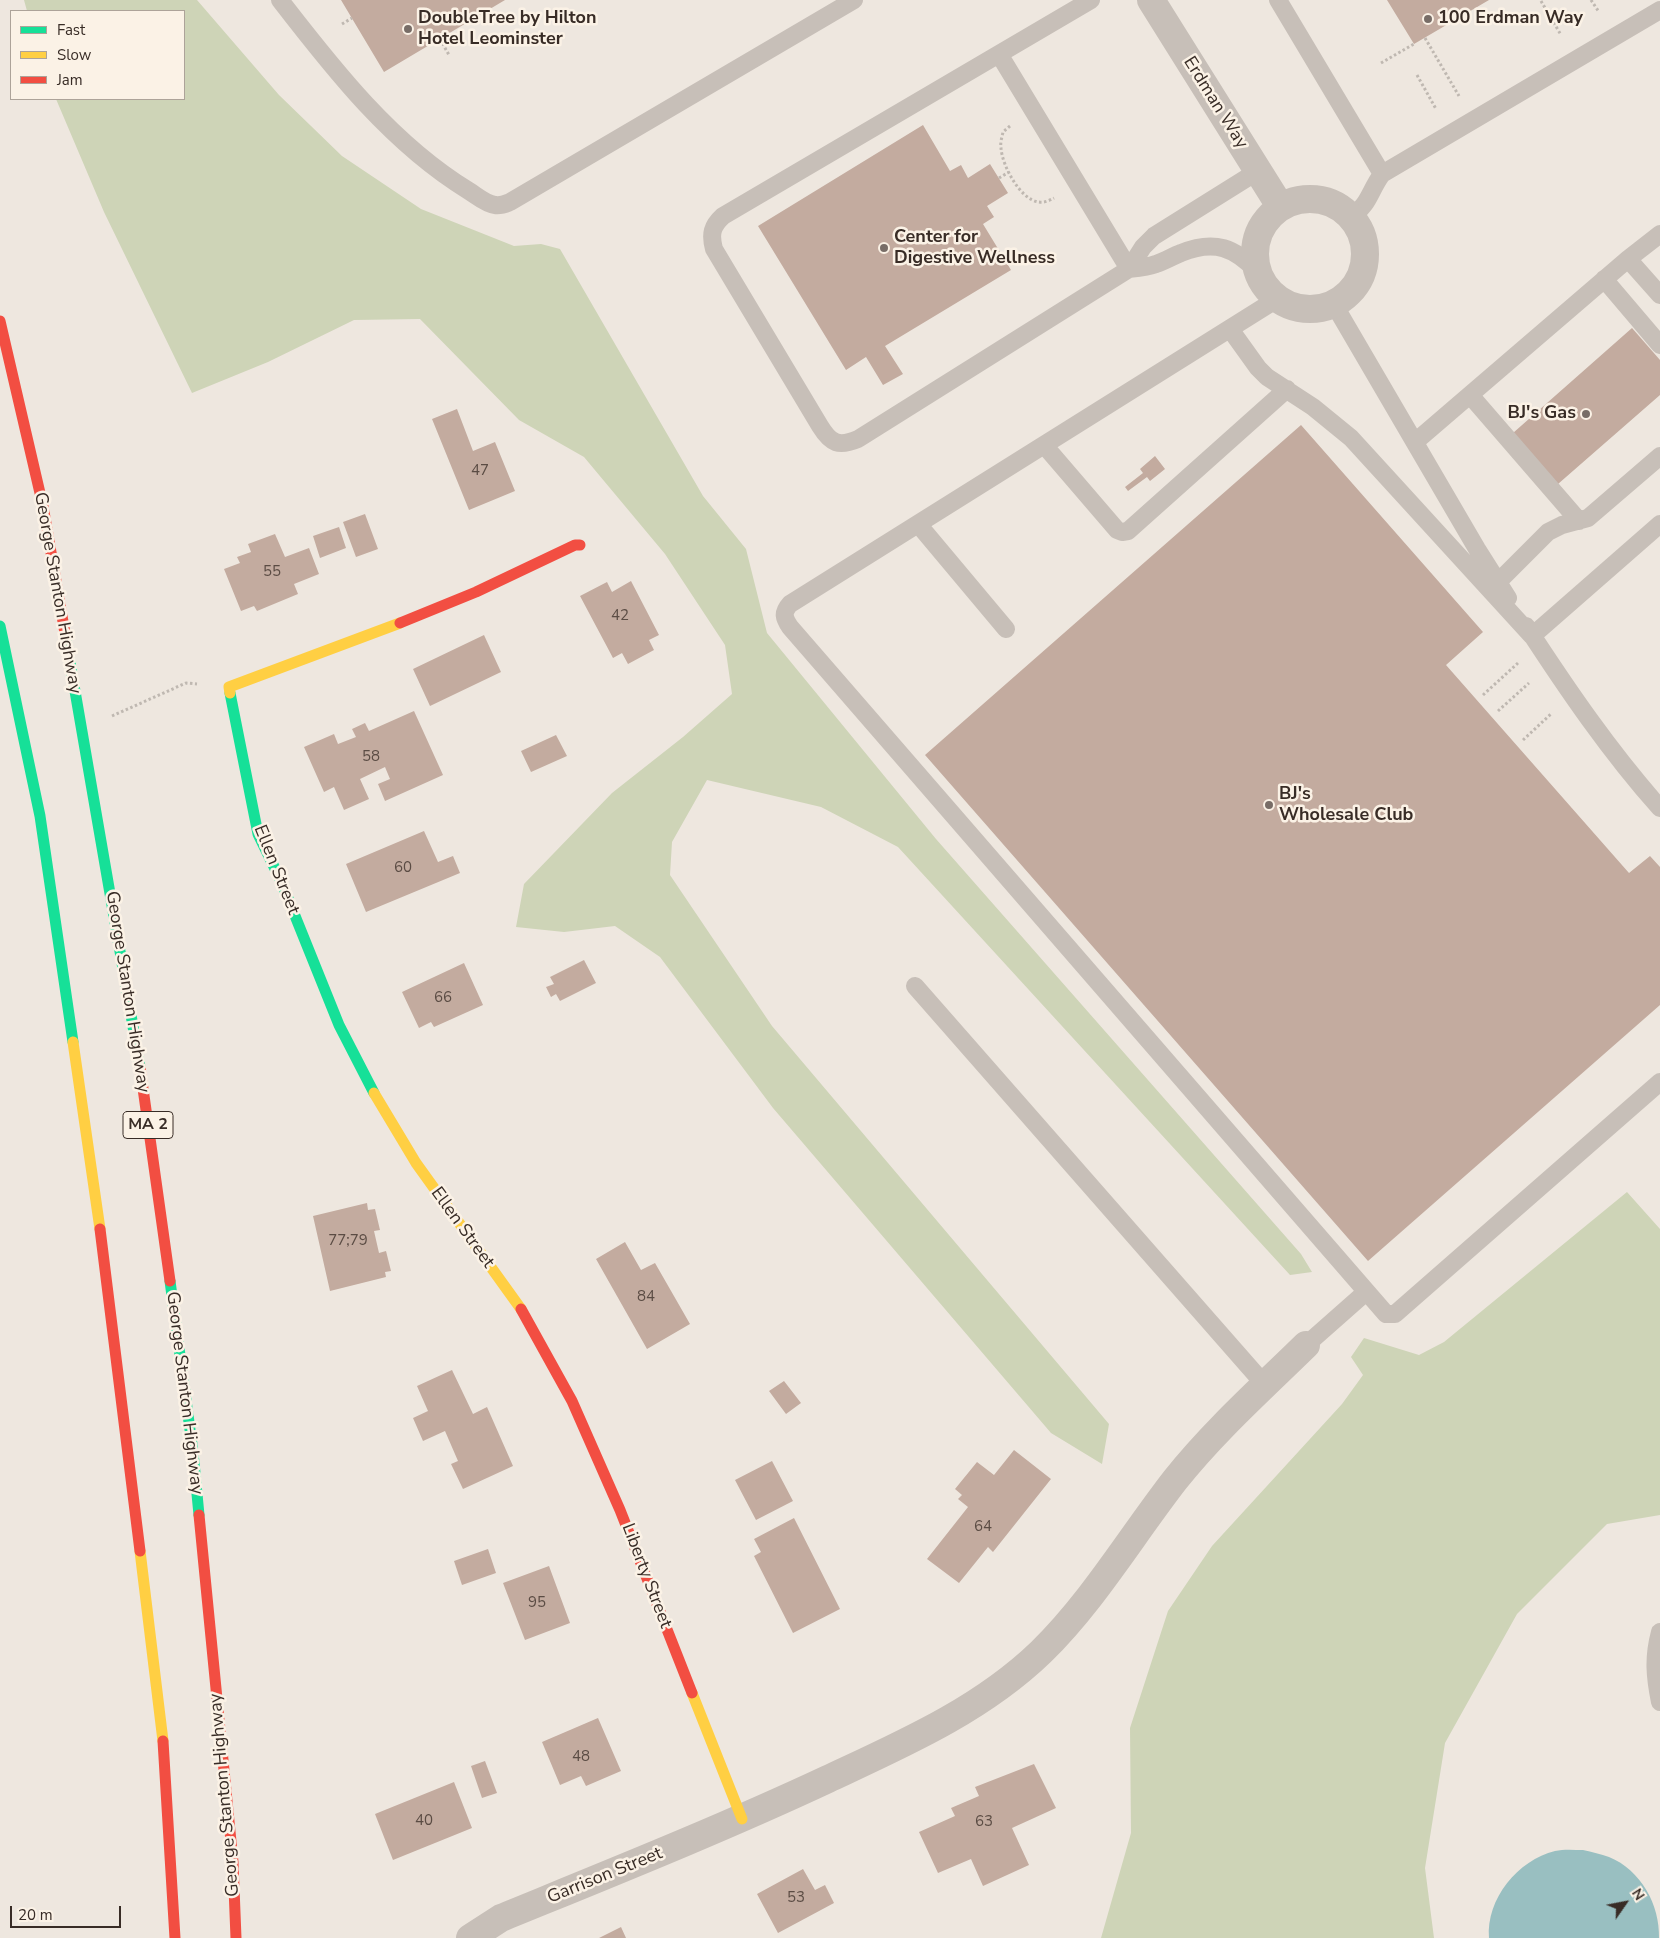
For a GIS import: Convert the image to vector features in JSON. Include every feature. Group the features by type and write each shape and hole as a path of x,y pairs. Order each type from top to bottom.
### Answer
{"main road":[{"name":"George Stanton Highway","path":"0,321 43,506 137,1043 193,1452 233,1862 236,1938"},
{"name":"Ellen Street","path":"536,1339 522,1312 416,1163 370,1088 339,1025 281,881 258,834 229,687 356,640 476,592 575,545 580,545"},
{"path":"0,626 40,816 108,1279 164,1737 175,1938"},
{"name":"Liberty Street","path":"536,1339 572,1401 620,1510 742,1819"}],"street":[{"name":"Erdman Way","path":"1151,0 1280,206"},
{"path":"1300,198 1322,199 1342,208 1352,218 1357,224 1365,244 1364,266 1355,286 1335,306 1319,309 1297,308 1277,300 1262,283 1254,263 1255,241 1264,221 1280,206 1300,198"},
{"name":"Garrison Street","path":"470,1938 501,1918 742,1819 901,1745 981,1701 1040,1653 1088,1600 1176,1480 1220,1429 1306,1346"}],"lane":[{"path":"280,0 333,66 409,146 452,180 488,203 496,205 510,202 854,0"},
{"path":"1091,0 723,216 716,223 712,230 711,239 714,249 820,426 827,437 834,442 843,444 858,439 1129,269 1156,264 1195,248 1215,246 1228,249 1244,258 1258,272"},
{"path":"1278,0 1382,174"},
{"path":"1352,218 1367,203 1375,184 1382,174 1660,10"},
{"path":"999,54 1129,269"},
{"path":"1129,269 1154,236 1258,171"},
{"path":"1415,442 1604,279 1660,234"},
{"path":"1628,259 1660,295"},
{"path":"1604,279 1660,345"},
{"path":"1277,300 790,604 785,610 784,617 790,627 1386,1314 1395,1314 1660,1082"},
{"path":"1335,306 1415,442 1494,586"},
{"path":"1230,329 1258,368 1267,377 1314,407 1351,438 1494,586 1535,640 1571,694 1614,752 1660,808"},
{"path":"1044,445 1117,530 1122,532 1128,531 1287,389"},
{"path":"1470,395 1579,522"},
{"path":"1494,586 1548,532 1562,525 1579,522 1594,514 1660,456"},
{"path":"918,524 1006,629"},
{"path":"1535,640 1660,524"},
{"path":"914,986 1265,1385"},
{"path":"1306,1346 1366,1292"},
{"path":"1660,1632 1656,1646 1654,1674 1660,1702"}],"path":[{"path":"1541,1 1576,59"},
{"path":"342,24 352,18"},
{"path":"1425,38 1473,120"},
{"path":"440,39 449,55"},
{"path":"1381,63 1414,44"},
{"path":"1417,75 1450,133"},
{"path":"1034,111 1003,132 1001,147 1009,172 1023,193 1038,202 1052,199 1077,184"},
{"path":"999,178 1009,172"},
{"path":"1484,695 1535,640"},
{"path":"1498,711 1550,664"},
{"path":"1523,740 1571,694"}],"green space":[{"path":"24,0 197,0 279,95 342,156 421,209 514,246 541,244 560,249 703,496 746,549 767,633 936,839 1301,1254 1312,1272 1290,1275 898,847 821,807 707,780 672,842 670,875 772,1026 1109,1424 1102,1464 1051,1433 773,1108 660,957 615,926 564,932 516,927 524,884 612,793 683,737 732,694 725,645 665,554 584,457 519,420 420,319 354,320 268,362 192,393 104,212 56,100 185,100 185,10 27,10"},
{"path":"1627,1192 1660,1229 1660,1515 1607,1524 1517,1614 1445,1743 1425,1868 1434,1938 1101,1938 1131,1833 1130,1728 1168,1611 1212,1546 1342,1404 1363,1375 1351,1357 1364,1338 1419,1355 1444,1342"}],"water":[{"path":"1583,1850 1606,1856 1620,1863 1639,1880 1652,1901 1656,1913 1659,1938 1489,1938 1489,1923 1493,1909 1507,1883 1517,1872 1541,1856 1555,1851"}],"building":[{"name":"DoubleTree by Hilton Hotel Leominster","path":"341,0 505,0 384,72"},
{"name":"100 Erdman Way","path":"1387,0 1489,0 1414,44"},
{"name":"Center for Digestive Wellness","path":"923,125 950,171 961,165 968,178 990,164 1008,193 987,206 994,217 983,224 1011,270 885,346 903,374 883,385 866,357 846,370 758,226"},
{"name":"BJ's Gas","path":"1632,328 1660,360 1660,395 1558,484 1513,433"},
{"path":"457,409 473,451 495,442 515,491 469,510 432,419"},
{"name":"BJ's Wholesale Club","path":"1301,425 1483,632 1446,665 1629,873 1650,856 1660,867 1660,1005 1368,1261 925,755"},
{"path":"1155,456 1165,469 1150,481 1147,477 1128,491 1125,487 1143,473 1140,469"},
{"path":"365,514 378,549 356,557 343,522"},
{"path":"339,527 346,548 320,558 313,536"},
{"path":"275,534 285,557 309,548 319,574 294,584 298,594 257,611 254,606 241,611 224,569 240,563 237,557 251,552 248,544"},
{"path":"631,581 659,635 649,640 654,650 628,664 622,653 613,658 580,596 607,582 612,592"},
{"path":"484,635 501,672 430,706 413,669"},
{"path":"414,711 443,775 385,801 378,784 390,779 385,767 360,779 369,799 344,810 334,787 324,792 304,747 334,734 338,744 356,737 352,729 365,723 369,731"},
{"path":"556,735 567,756 531,772 521,751"},
{"path":"424,831 438,862 453,856 460,873 366,912 346,864"},
{"path":"584,960 596,983 560,1001 556,994 551,997 546,987 554,984 550,977"},
{"path":"464,963 483,1005 434,1027 431,1022 419,1028 402,992"},
{"path":"367,1203 368,1210 375,1209 380,1230 374,1231 379,1253 386,1251 391,1271 385,1272 386,1277 330,1291 313,1216"},
{"path":"625,1242 641,1270 655,1263 690,1324 647,1349 596,1259"},
{"path":"452,1370 473,1414 487,1407 513,1466 463,1489 451,1464 458,1461 445,1431 423,1441 413,1418 428,1411 417,1386"},
{"path":"784,1381 801,1403 786,1414 769,1391"},
{"path":"1014,1450 1051,1479 993,1552 988,1547 959,1583 927,1559 968,1507 958,1499 962,1495 955,1489 977,1462 994,1475"},
{"path":"772,1461 793,1501 756,1520 735,1480"},
{"path":"794,1518 840,1609 793,1633 754,1556 761,1552 754,1539"},
{"path":"488,1549 496,1573 462,1585 454,1561"},
{"path":"549,1566 570,1623 525,1640 503,1583"},
{"path":"598,1718 621,1771 586,1786 581,1776 560,1785 542,1742"},
{"path":"485,1761 497,1793 482,1798 471,1766"},
{"path":"1034,1764 1056,1808 1012,1828 1029,1865 983,1886 971,1859 938,1873 919,1832 955,1816 951,1808 979,1796 975,1787"},
{"path":"454,1782 472,1828 393,1860 375,1814"},
{"path":"803,1869 815,1890 825,1885 834,1903 778,1933 757,1894"},
{"path":"621,1927 626,1938 599,1938"}],"traffic: fast":[{"path":"0,626 40,816 73,1042"},
{"path":"66,639 140,1067"},
{"path":"230,693 258,834 281,881 339,1025 374,1093"},
{"path":"170,1281 193,1452 199,1515"}],"traffic: slow":[{"path":"230,693 229,687 400,623"},
{"path":"73,1042 100,1229"},
{"path":"374,1093 416,1163 521,1309"},
{"path":"140,1551 163,1741"},
{"path":"692,1693 742,1819"}],"traffic: jam":[{"path":"0,321 43,506 66,639"},
{"path":"400,623 476,592 575,545 580,545"},
{"path":"140,1067 170,1281"},
{"path":"100,1229 140,1551"},
{"path":"521,1309 572,1401 620,1510 692,1693"},
{"path":"199,1515 233,1862 236,1938"},
{"path":"163,1741 175,1938"}],"place":[{"name":"100 Erdman Way","path":"1428,19"},
{"name":"DoubleTree by Hilton Hotel Leominster","path":"408,29"},
{"name":"Center for Digestive Wellness","path":"884,248"},
{"name":"BJ's Gas","path":"1586,414"},
{"name":"BJ's Wholesale Club","path":"1269,805"}]}
